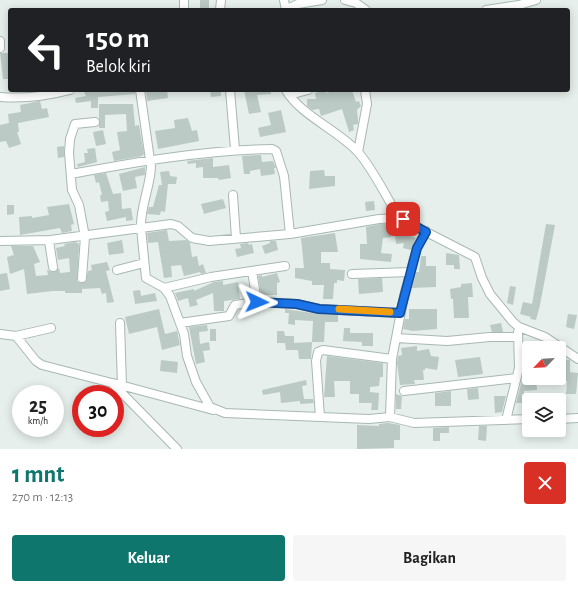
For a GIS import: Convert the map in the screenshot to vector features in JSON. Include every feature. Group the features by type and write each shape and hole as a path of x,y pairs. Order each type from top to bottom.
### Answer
{"street":[{"path":"290,8 304,2 322,0"},
{"path":"345,0 356,3 363,8"},
{"path":"499,8 519,5 536,0"},
{"path":"0,41 0,48"},
{"path":"0,97 20,99 53,95 63,92"},
{"path":"140,92 149,160 150,180 142,208 141,228 146,280 164,288 170,296 184,334 187,356 196,382 210,407 225,413"},
{"path":"230,92 235,149"},
{"path":"287,92 296,106 314,116 358,152 399,218"},
{"path":"358,152 366,104 364,92"},
{"path":"82,278 85,237 79,205 72,190 69,153 75,124 95,122"},
{"path":"70,174 149,160 235,149 272,149 276,151 284,176 290,234"},
{"path":"233,195 236,238"},
{"path":"0,241 49,240 85,237 172,224 178,226 192,238 209,241 290,234 379,219 399,218 475,257 482,278 490,294 519,327 545,337 578,359"},
{"path":"390,417 392,359 400,313 417,248 426,232"},
{"path":"49,240 53,267"},
{"path":"117,270 144,263"},
{"path":"164,288 211,277 285,266"},
{"path":"252,270 257,302"},
{"path":"352,274 410,272"},
{"path":"180,323 229,316 235,305 257,302 297,304 319,309 400,313"},
{"path":"120,323 122,385"},
{"path":"506,420 519,368 519,327"},
{"path":"0,334 16,336 51,328"},
{"path":"16,336 36,360 42,364 119,385"},
{"path":"396,338 447,341 490,337 518,337"},
{"path":"320,418 316,361 318,352 322,350 392,359"},
{"path":"404,391 516,378"},
{"path":"112,383 177,449"},
{"path":"124,387 225,413 320,418 369,419 390,417 414,423 522,419"},
{"path":"566,419 578,418"}],"building":[{"path":"200,0 209,0 209,8 200,8"},
{"path":"0,53 8,53 8,79 3,79"},
{"path":"84,92 135,92 135,94 98,97 98,108 91,108 91,101 76,103 75,98 86,96"},
{"path":"146,92 167,92 168,98 147,101"},
{"path":"210,92 221,92 221,96 211,97"},
{"path":"244,92 271,92 271,94 257,95 261,112 249,114"},
{"path":"353,92 356,102 359,101 361,106 357,110 358,124 353,125 354,130 349,132 342,109 321,116 319,109 312,110 307,106 307,99 316,99 315,93"},
{"path":"40,101 42,109 47,108 49,117 18,123 19,132 17,132 21,144 9,148 6,141 0,142 0,125 9,123 8,114 21,112 20,105"},
{"path":"99,104 133,104 135,126 139,125 144,154 142,156 114,161 112,152 120,150 117,132 127,131 126,114 105,115 105,128 99,128"},
{"path":"281,110 286,132 260,137 258,128 271,125 268,113"},
{"path":"188,118 192,131 197,130 199,141 158,149 155,131 175,128 174,120"},
{"path":"103,130 106,144 96,146 93,132"},
{"path":"64,146 64,157 58,158 57,147"},
{"path":"95,148 97,162 78,167 77,164 85,162 84,153 88,153 87,149"},
{"path":"261,155 262,162 273,161 276,168 274,168 275,174 261,176 260,169 250,171 250,174 244,174 242,156"},
{"path":"213,158 213,167 229,165 231,178 219,180 218,178 203,178 203,167 196,168 196,163 188,164 187,161"},
{"path":"145,167 145,175 135,177 137,188 123,191 119,174"},
{"path":"324,170 325,176 335,176 335,186 309,189 310,171"},
{"path":"169,171 170,176 177,177 176,184 168,184 165,212 161,211 160,215 147,214 149,207 153,207 159,185 162,185 160,172"},
{"path":"106,173 113,194 121,193 122,209 131,208 133,220 126,221 126,217 107,221 105,212 109,211 108,201 101,202 100,195 102,195 99,182 96,183 94,175"},
{"path":"223,199 226,208 204,214 201,204"},
{"path":"374,201 375,210 366,211 365,202"},
{"path":"69,204 74,224 71,225 72,231 62,233 60,228 20,235 19,217 32,216 32,218 49,215 47,207"},
{"path":"7,205 14,205 14,214 7,215"},
{"path":"380,224 391,224 391,237 383,238 381,253 392,254 391,262 360,259 360,244 367,244 366,227"},
{"path":"546,224 555,225 536,320 520,314 523,302 532,304"},
{"path":"167,230 169,241 186,240 190,243 192,257 197,256 199,266 203,264 206,273 201,274 200,272 184,276 181,265 171,266 172,277 164,278 158,242 148,243 147,233"},
{"path":"335,233 338,252 321,252 321,263 330,263 330,269 345,270 344,281 337,280 337,283 334,283 333,299 323,299 324,285 312,285 312,281 295,278 295,268 304,268 301,238"},
{"path":"409,233 409,236 416,238 411,250 403,248 404,243 396,244 395,234"},
{"path":"122,240 124,253 109,255 107,243"},
{"path":"270,241 276,241 278,250 265,254 262,246 270,243"},
{"path":"75,242 79,245 77,281 81,283 86,281 88,271 92,270 91,265 107,262 110,270 106,271 114,302 107,303 106,293 102,294 100,288 82,289 82,293 53,291 27,294 24,269 10,274 7,257 14,255 11,246 33,246 40,262 34,264 36,276 48,275 47,270 53,272 59,268 60,273 70,272 69,258 58,260 56,248 65,246 64,244"},
{"path":"248,243 249,245 252,244 254,253 237,257 235,249 241,248 240,244"},
{"path":"446,253 459,255 460,269 454,269 454,265 446,265"},
{"path":"421,256 426,256 426,266 436,266 436,287 412,288 416,272 419,272"},
{"path":"7,273 10,289 0,291 0,274"},
{"path":"277,273 280,282 277,283 277,295 261,295 258,276 262,275 262,277"},
{"path":"382,278 383,292 359,294 358,279"},
{"path":"223,281 223,285 238,282 240,299 224,301 224,311 214,311 213,293 196,300 198,305 190,307 188,298 178,301 175,293 194,289 194,291 214,282"},
{"path":"472,283 473,297 468,297 469,318 454,318 453,299 451,299 450,289 461,287 461,284"},
{"path":"510,286 516,287 513,305 507,303"},
{"path":"140,290 141,296 155,293 157,301 135,304 133,291"},
{"path":"159,309 165,334 177,331 180,345 162,350 157,327 129,334 125,317"},
{"path":"285,309 338,315 338,322 325,322 324,342 312,342 313,321 295,320 295,325 288,324 289,313 285,313"},
{"path":"409,309 437,309 437,329 413,331 403,329 405,319 409,319"},
{"path":"568,314 577,315 574,329 566,327"},
{"path":"501,323 503,332 492,332 490,325"},
{"path":"207,325 208,331 199,332 200,344 209,342 210,350 203,351 205,362 196,364 189,327"},
{"path":"344,328 350,328 350,333 373,333 373,346 362,346 362,342 343,341"},
{"path":"210,329 216,329 216,341 210,341"},
{"path":"277,331 284,331 285,336 294,336 294,343 312,342 311,359 299,359 298,350 286,350 285,343 277,343"},
{"path":"417,346 417,351 429,349 431,356 439,357 437,370 425,368 425,370 423,370 424,380 414,380 415,384 400,385 397,363 398,356 402,355 401,348"},
{"path":"327,356 383,363 383,377 380,377 379,386 370,387 370,392 379,393 378,410 371,410 372,403 359,403 359,394 350,394 350,381 334,381 335,397 324,397"},
{"path":"480,357 483,374 458,377 455,360"},
{"path":"161,360 178,362 177,373 160,371"},
{"path":"566,360 570,360 570,372 578,373 576,394 566,394"},
{"path":"306,380 307,385 302,386 304,399 313,399 314,403 300,404 300,401 281,403 280,392 263,395 262,390"},
{"path":"522,380 522,385 537,385 537,390 524,391 524,393 522,393 522,403 516,403"},
{"path":"478,388 479,399 468,400 467,389"},
{"path":"451,391 451,406 435,406 435,393"},
{"path":"396,394 402,396 401,409 396,409"},
{"path":"494,396 506,396 502,412 495,413"},
{"path":"388,423 400,425 400,440 394,440 394,448 357,449 357,425 379,426 379,424"},
{"path":"479,426 487,426 486,441 478,440"},
{"path":"449,427 449,433 440,433 440,441 433,441 433,428"}],"slow traffic":[{"path":"339,309 390,312"}],"route":[{"path":"257,302 297,304 319,309 400,313 417,248 426,232 403,219"}]}
